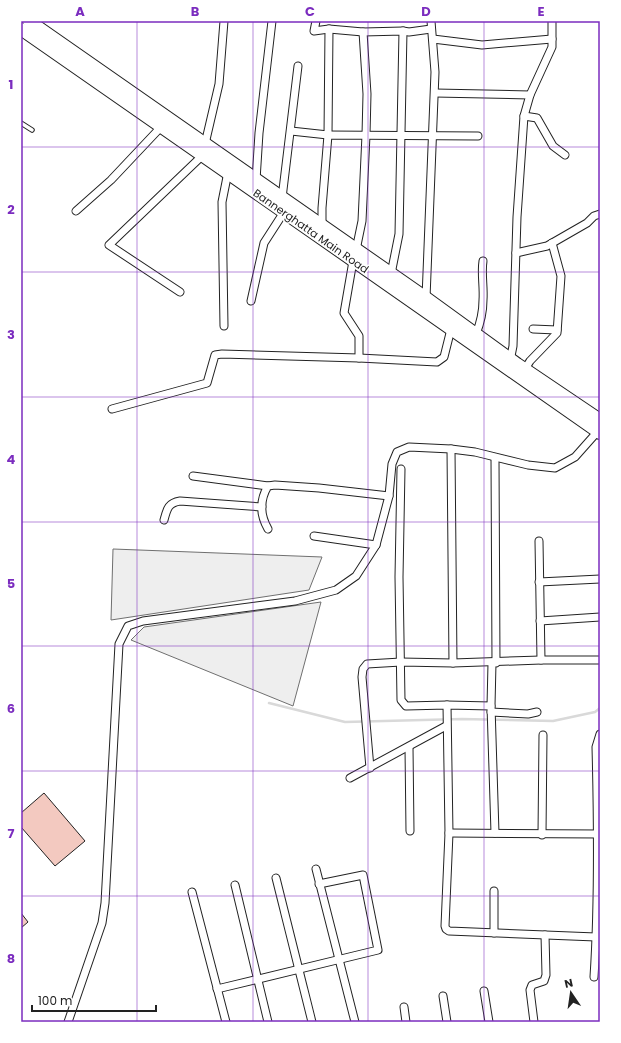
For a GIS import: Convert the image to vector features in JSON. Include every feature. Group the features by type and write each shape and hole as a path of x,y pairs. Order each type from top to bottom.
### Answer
{"main road":[{"path":"36,24 204,149 256,180 322,226 354,255 391,274 476,334 508,363 525,369 599,428"},
{"name":"Bannerghatta Main Road","path":"21,29 161,127 204,149 228,172 284,212 354,255 451,330 508,363 599,428"}],"street":[{"path":"180,292 109,245 204,149 219,84 224,21"},
{"path":"256,180 259,133 272,21"},
{"path":"316,21 314,31 329,29 363,32 409,32 431,25 435,65 435,94 426,298"},
{"path":"508,363 513,346 517,218 524,116 530,94 552,47 552,21"},
{"path":"322,226 328,134 329,29"},
{"path":"391,274 399,234 403,31"},
{"path":"359,358 359,336 344,313 354,255 362,221 367,94 363,32"},
{"path":"432,39 482,45 552,39"},
{"path":"282,198 298,66"},
{"path":"435,94 530,94"},
{"path":"524,116 537,118 553,146 565,155"},
{"path":"76,211 111,180 161,127"},
{"path":"290,131 328,134 478,136"},
{"path":"224,326 222,202 228,172"},
{"path":"252,301 264,243 284,212"},
{"path":"516,253 547,246 587,223 594,216 600,214"},
{"path":"525,369 530,361 557,334 561,276 552,243"},
{"path":"476,334 484,300 481,274 482,261"},
{"path":"533,329 557,330"},
{"path":"112,409 207,383 214,355 359,358 437,362 444,357 451,330"},
{"path":"68,1022 102,923 105,903 119,644 128,626 143,621 295,601 336,590 356,576 376,545 389,496 392,464 397,452 409,447 451,449 475,452 528,465 555,468 575,457 599,428"},
{"path":"451,449 452,664"},
{"path":"495,458 494,663 491,709 495,833"},
{"path":"401,469 399,577 401,700 406,706 446,705 528,714 537,712"},
{"path":"193,476 268,486 275,485 319,488 389,496"},
{"path":"268,486 264,493 262,507 263,519 268,529"},
{"path":"164,520 167,508 170,505 180,501 262,507"},
{"path":"314,536 376,545"},
{"path":"539,541 541,660"},
{"path":"539,582 600,579"},
{"path":"540,621 600,618"},
{"path":"370,768 362,677 363,669 367,664 401,662 452,664 541,660 600,660"},
{"path":"446,705 448,833 446,929 449,931 596,937"},
{"path":"350,778 446,726"},
{"path":"594,977 599,834 596,746 600,734"},
{"path":"542,835 543,735"},
{"path":"596,746 600,753"},
{"path":"409,747 410,831"},
{"path":"448,833 542,835 599,834"},
{"path":"316,869 355,1022"},
{"path":"217,989 378,950 363,875 320,884"},
{"path":"276,878 312,1022"},
{"path":"235,885 268,1022"},
{"path":"494,891 494,933"},
{"path":"192,892 226,1022"},
{"path":"534,1022 530,990 532,985 544,981 546,974 545,935"},
{"path":"484,991 489,1022"},
{"path":"443,996 447,1022"},
{"path":"404,1007 406,1022"}],"lane":[{"path":"21,123 32,130"}],"shaded area":[{"path":"113,549 322,557 309,590 111,620"},
{"path":"321,602 293,706 131,640 144,627"}],"building":[{"path":"44,793 85,841 55,866 21,827 21,813"},
{"path":"21,913 28,922 21,928"}],"waterway":[{"path":"269,703 345,722 462,719 553,721 595,712 600,708"}]}
